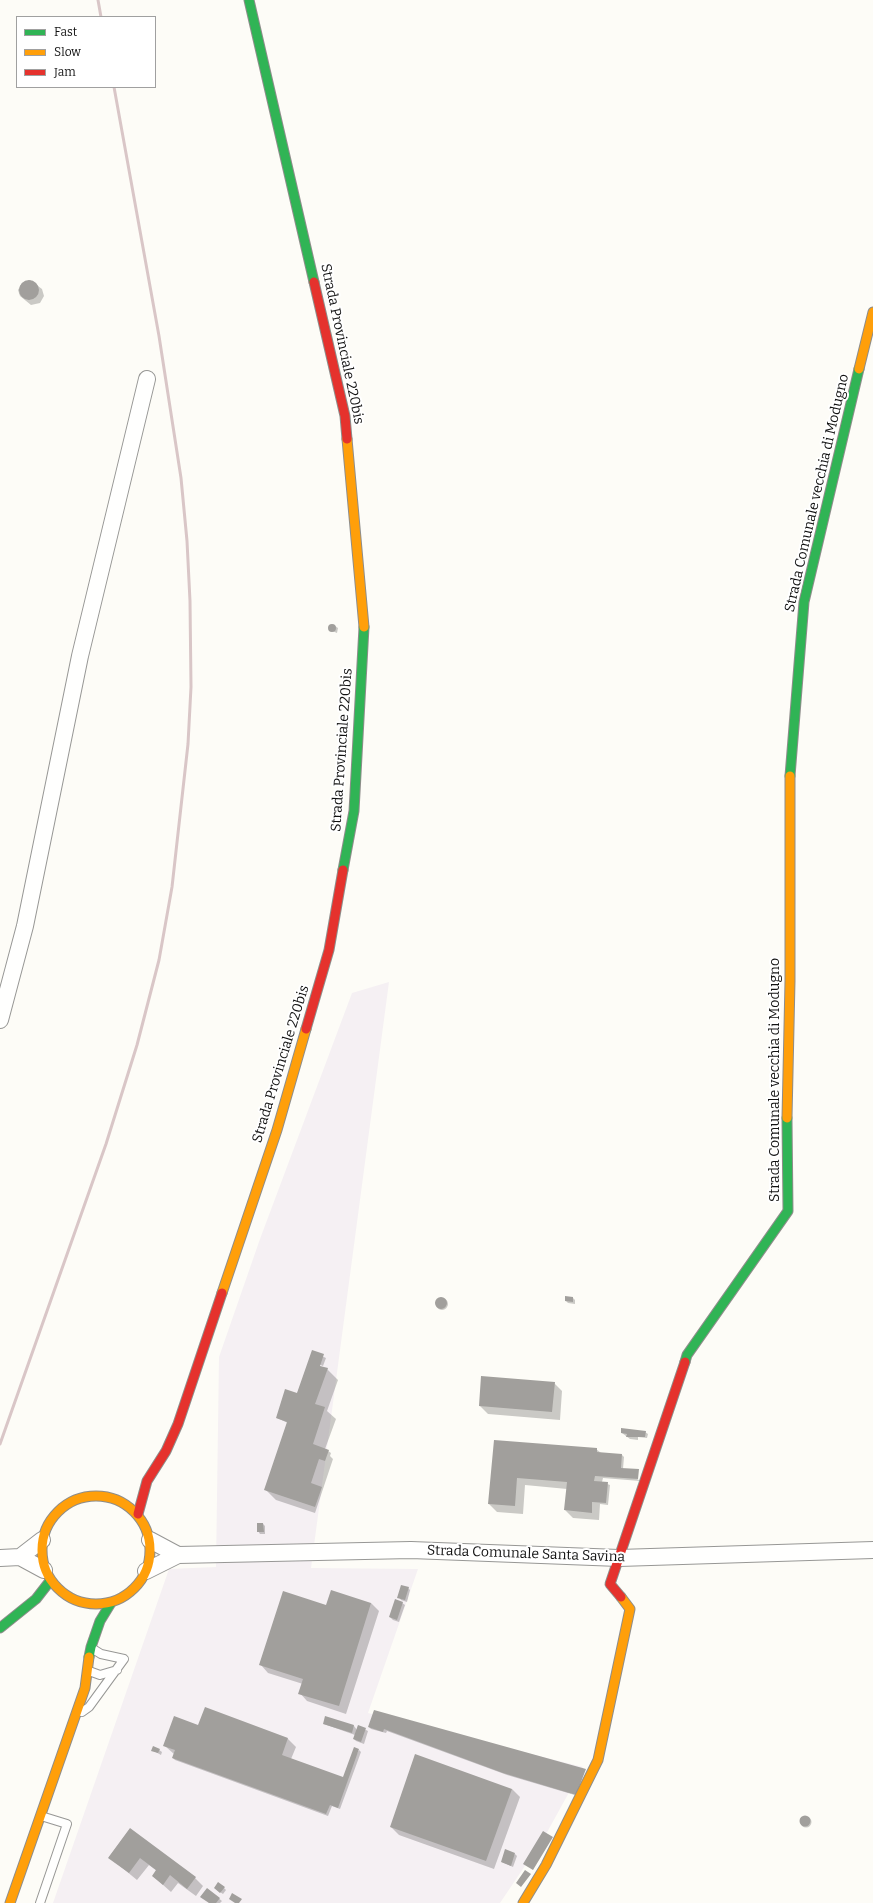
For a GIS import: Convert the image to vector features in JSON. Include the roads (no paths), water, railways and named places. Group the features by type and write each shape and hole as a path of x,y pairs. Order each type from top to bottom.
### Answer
{"street":[{"name":"Strada Provinciale 220bis","path":"138,1514 147,1481 166,1451 178,1424 277,1130 329,950 354,811 364,626 345,416 249,0"},
{"name":"Strada Comunale vecchia di Modugno","path":"523,1903 546,1865 598,1760 630,1608 610,1584 687,1355 788,1211 786,1139 790,981 789,792 804,602 873,312"},
{"path":"0,1020 25,926 80,656 147,378"},
{"name":"Strada Provinciale 220bis","path":"116,1499 147,1481"},
{"path":"0,1558 20,1558 47,1575 62,1593 77,1602 94,1605 111,1603 130,1592 138,1585 146,1571 150,1556 150,1540 145,1526 138,1514 116,1499 101,1496 85,1496 70,1502 57,1512 47,1525 42,1540 41,1555 47,1575 36,1599 0,1628"},
{"path":"20,1558 42,1540"},
{"name":"Strada Comunale Santa Savina","path":"150,1540 178,1555"},
{"name":"Strada Comunale Santa Savina","path":"146,1571 178,1555 411,1550 619,1558 873,1550"},
{"path":"77,1602 83,1613"},
{"path":"10,1903 75,1717 89,1672 91,1648 100,1621 111,1603"},
{"path":"87,1626 91,1648"}],"lane":[{"path":"75,1717 89,1707 118,1670 124,1659 101,1654 91,1648"},
{"path":"89,1672 100,1675 109,1674 118,1670"},
{"path":"40,1903 67,1824 41,1816"}],"railway":[{"path":"98,0 101,16"},
{"path":"0,1444 106,1144 137,1045 159,960 172,887 188,744 191,687 190,601 187,541 181,478 159,336 114,88"}]}
